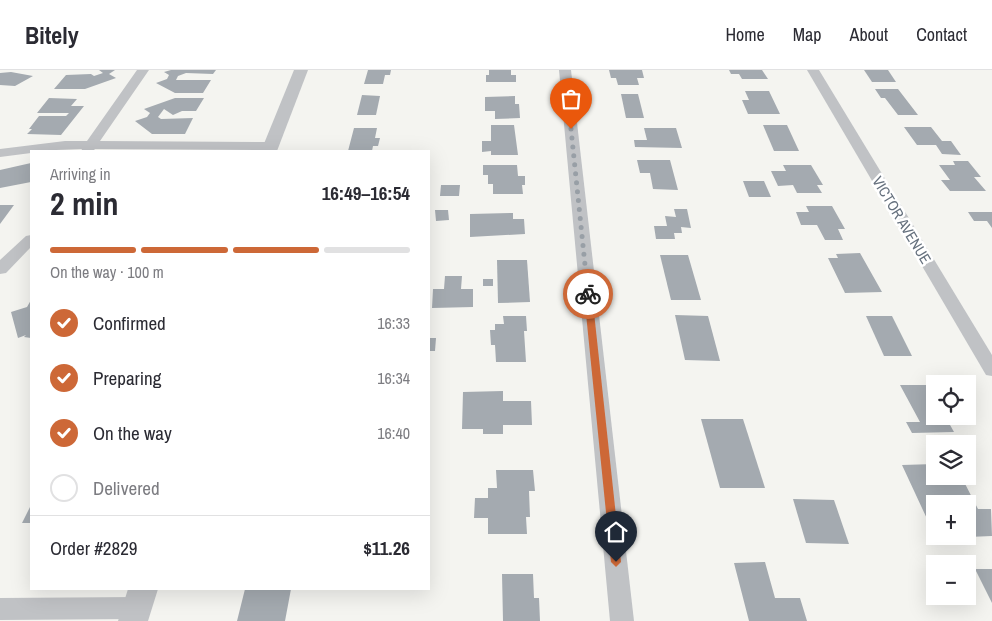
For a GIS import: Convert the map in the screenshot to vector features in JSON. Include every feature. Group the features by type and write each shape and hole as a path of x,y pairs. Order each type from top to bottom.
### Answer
{"street":[{"path":"89,148 143,70"},
{"path":"0,153 39,147 270,148 302,70"},
{"path":"565,70 622,621"},
{"name":"VICTOR AVENUE","path":"813,70 992,370"},
{"path":"0,269 30,240"},
{"path":"0,609 138,606"}],"building":[{"path":"99,70 115,70 109,74 116,78 85,89 54,89 66,75 91,74 94,76 103,73"},
{"path":"171,70 216,70 213,74 186,73 178,76 176,80 211,80 203,93 175,93 156,83 167,79 169,75 164,72"},
{"path":"368,70 391,70 390,75 385,75 383,84 364,84"},
{"path":"489,70 511,70 511,75 516,75 516,82 486,82 486,75 489,75"},
{"path":"609,70 642,70 644,78 637,78 639,85 618,85 616,78 611,78"},
{"path":"729,70 762,70 768,79 742,79 739,74 731,74"},
{"path":"864,70 888,70 896,82 872,82"},
{"path":"11,72 33,76 15,86 0,85 0,73"},
{"path":"875,89 898,89 918,115 898,115 885,98 881,98"},
{"path":"745,91 769,91 780,114 748,114 742,100 749,100"},
{"path":"621,94 638,94 644,118 626,118"},
{"path":"362,95 380,96 376,115 357,115"},
{"path":"515,96 515,104 519,104 520,118 495,119 495,111 485,111 485,97"},
{"path":"49,98 77,99 71,106 84,106 61,135 27,134 39,116 66,116 69,113 37,113"},
{"path":"175,98 204,98 196,111 182,111 173,115 164,109 158,117 161,119 193,118 185,134 152,134 135,121 147,117 150,113 144,109"},
{"path":"491,125 514,125 518,155 491,155 491,151 482,152 482,141 491,141"},
{"path":"763,125 787,125 799,151 774,151"},
{"path":"904,127 931,127 942,141 951,141 961,155 942,154 936,145 917,145"},
{"path":"354,128 377,128 375,138 380,138 378,146 373,146 372,150 348,150"},
{"path":"644,128 676,128 682,148 635,147 634,140 647,140"},
{"path":"637,160 670,160 678,190 653,189 650,173 640,173"},
{"path":"953,161 968,161 981,177 974,177 986,191 950,191 941,180 950,180 939,165 955,165"},
{"path":"30,163 30,182 0,188 0,170"},
{"path":"483,165 517,165 518,176 525,176 525,185 522,185 523,194 493,194 493,184 488,184 488,175 483,175"},
{"path":"783,165 811,165 823,185 817,185 822,193 797,193 793,185 778,186 771,171 786,171"},
{"path":"743,181 764,181 771,197 749,197"},
{"path":"441,185 460,185 459,196 440,196"},
{"path":"0,205 14,205 0,224"},
{"path":"806,206 832,206 845,229 838,229 843,240 825,240 817,225 801,225 796,212 809,212"},
{"path":"674,209 687,209 691,228 681,227 682,233 674,233 675,239 656,239 654,226 667,226 665,216 676,217"},
{"path":"435,210 448,210 449,220 436,221"},
{"path":"968,212 992,212 992,228 987,221 974,221"},
{"path":"513,213 513,219 524,219 525,234 470,237 470,214"},
{"path":"860,253 882,292 845,293 828,258 838,258 836,254"},
{"path":"660,255 688,255 701,300 671,300"},
{"path":"497,260 527,260 530,302 498,303"},
{"path":"445,276 462,276 461,289 473,289 473,307 432,308 433,289 444,289"},
{"path":"483,279 493,279 493,286 483,286"},
{"path":"30,302 30,338 24,337 26,335 18,338 11,312 27,307"},
{"path":"675,315 708,316 720,361 685,360"},
{"path":"503,316 526,316 527,331 524,331 526,362 496,362 495,345 491,345 490,330 495,330 495,324 504,324"},
{"path":"866,316 892,316 912,356 884,356"},
{"path":"430,338 436,338 435,351 430,351"},
{"path":"900,385 926,385 926,425 950,425 954,432 912,433 906,422 920,422"},
{"path":"503,391 503,401 531,401 532,425 503,425 503,434 483,434 483,429 462,429 463,392"},
{"path":"701,419 743,419 765,488 720,488"},
{"path":"926,464 926,485 966,485 971,495 926,495 926,517 902,465"},
{"path":"496,470 533,470 535,491 529,491 530,517 526,517 527,534 488,534 488,518 474,518 475,498 488,498 488,488 497,488"},
{"path":"793,499 834,500 849,544 806,543"},
{"path":"976,505 978,509 991,509 992,536 976,537"},
{"path":"30,507 30,523 22,523"},
{"path":"765,562 775,598 800,598 807,621 749,621 734,563"},
{"path":"976,569 992,569 992,603 976,571"},
{"path":"502,574 533,574 534,598 539,598 540,621 503,621"},
{"path":"245,590 291,590 285,621 237,621"}],"way so far":[{"path":"571,129 588,294"}],"route":[{"path":"588,294 616,562"}]}
